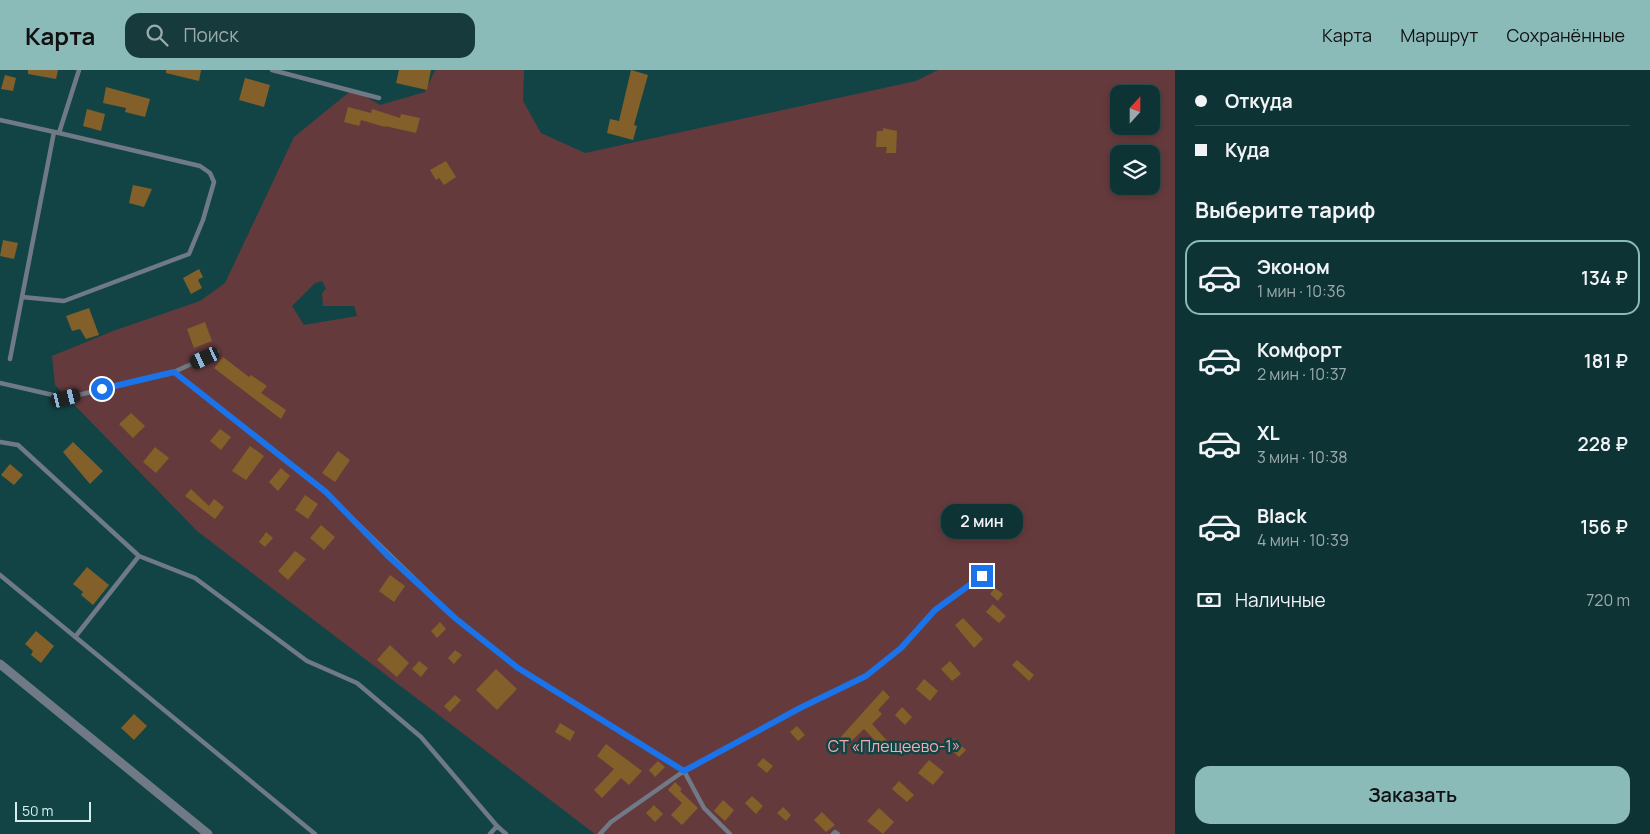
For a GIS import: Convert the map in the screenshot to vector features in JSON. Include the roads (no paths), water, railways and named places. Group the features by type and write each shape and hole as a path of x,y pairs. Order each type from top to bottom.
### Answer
{"street":[{"path":"0,664 208,834"}],"lane":[{"path":"59,133 79,70"},
{"path":"272,70 379,98"},
{"path":"0,120 200,166 210,173 214,182 203,220 189,254 64,301 22,297"},
{"path":"10,359 54,132"},
{"path":"0,383 66,398 174,372 217,352"},
{"path":"174,372 326,492 387,555 455,618 518,668 684,771 704,808 730,834"},
{"path":"0,442 18,445 139,556 195,578 307,661 357,683 421,738 506,834"},
{"path":"75,637 139,556"},
{"path":"0,576 314,834"},
{"path":"600,834 611,822 684,771 800,708 866,676 901,648 935,610 982,576"},
{"path":"490,834 497,826"},
{"path":"833,834 835,832 838,834"}],"park label":[{"name":"СТ «Плещеево-1»","path":"894,746"}]}
